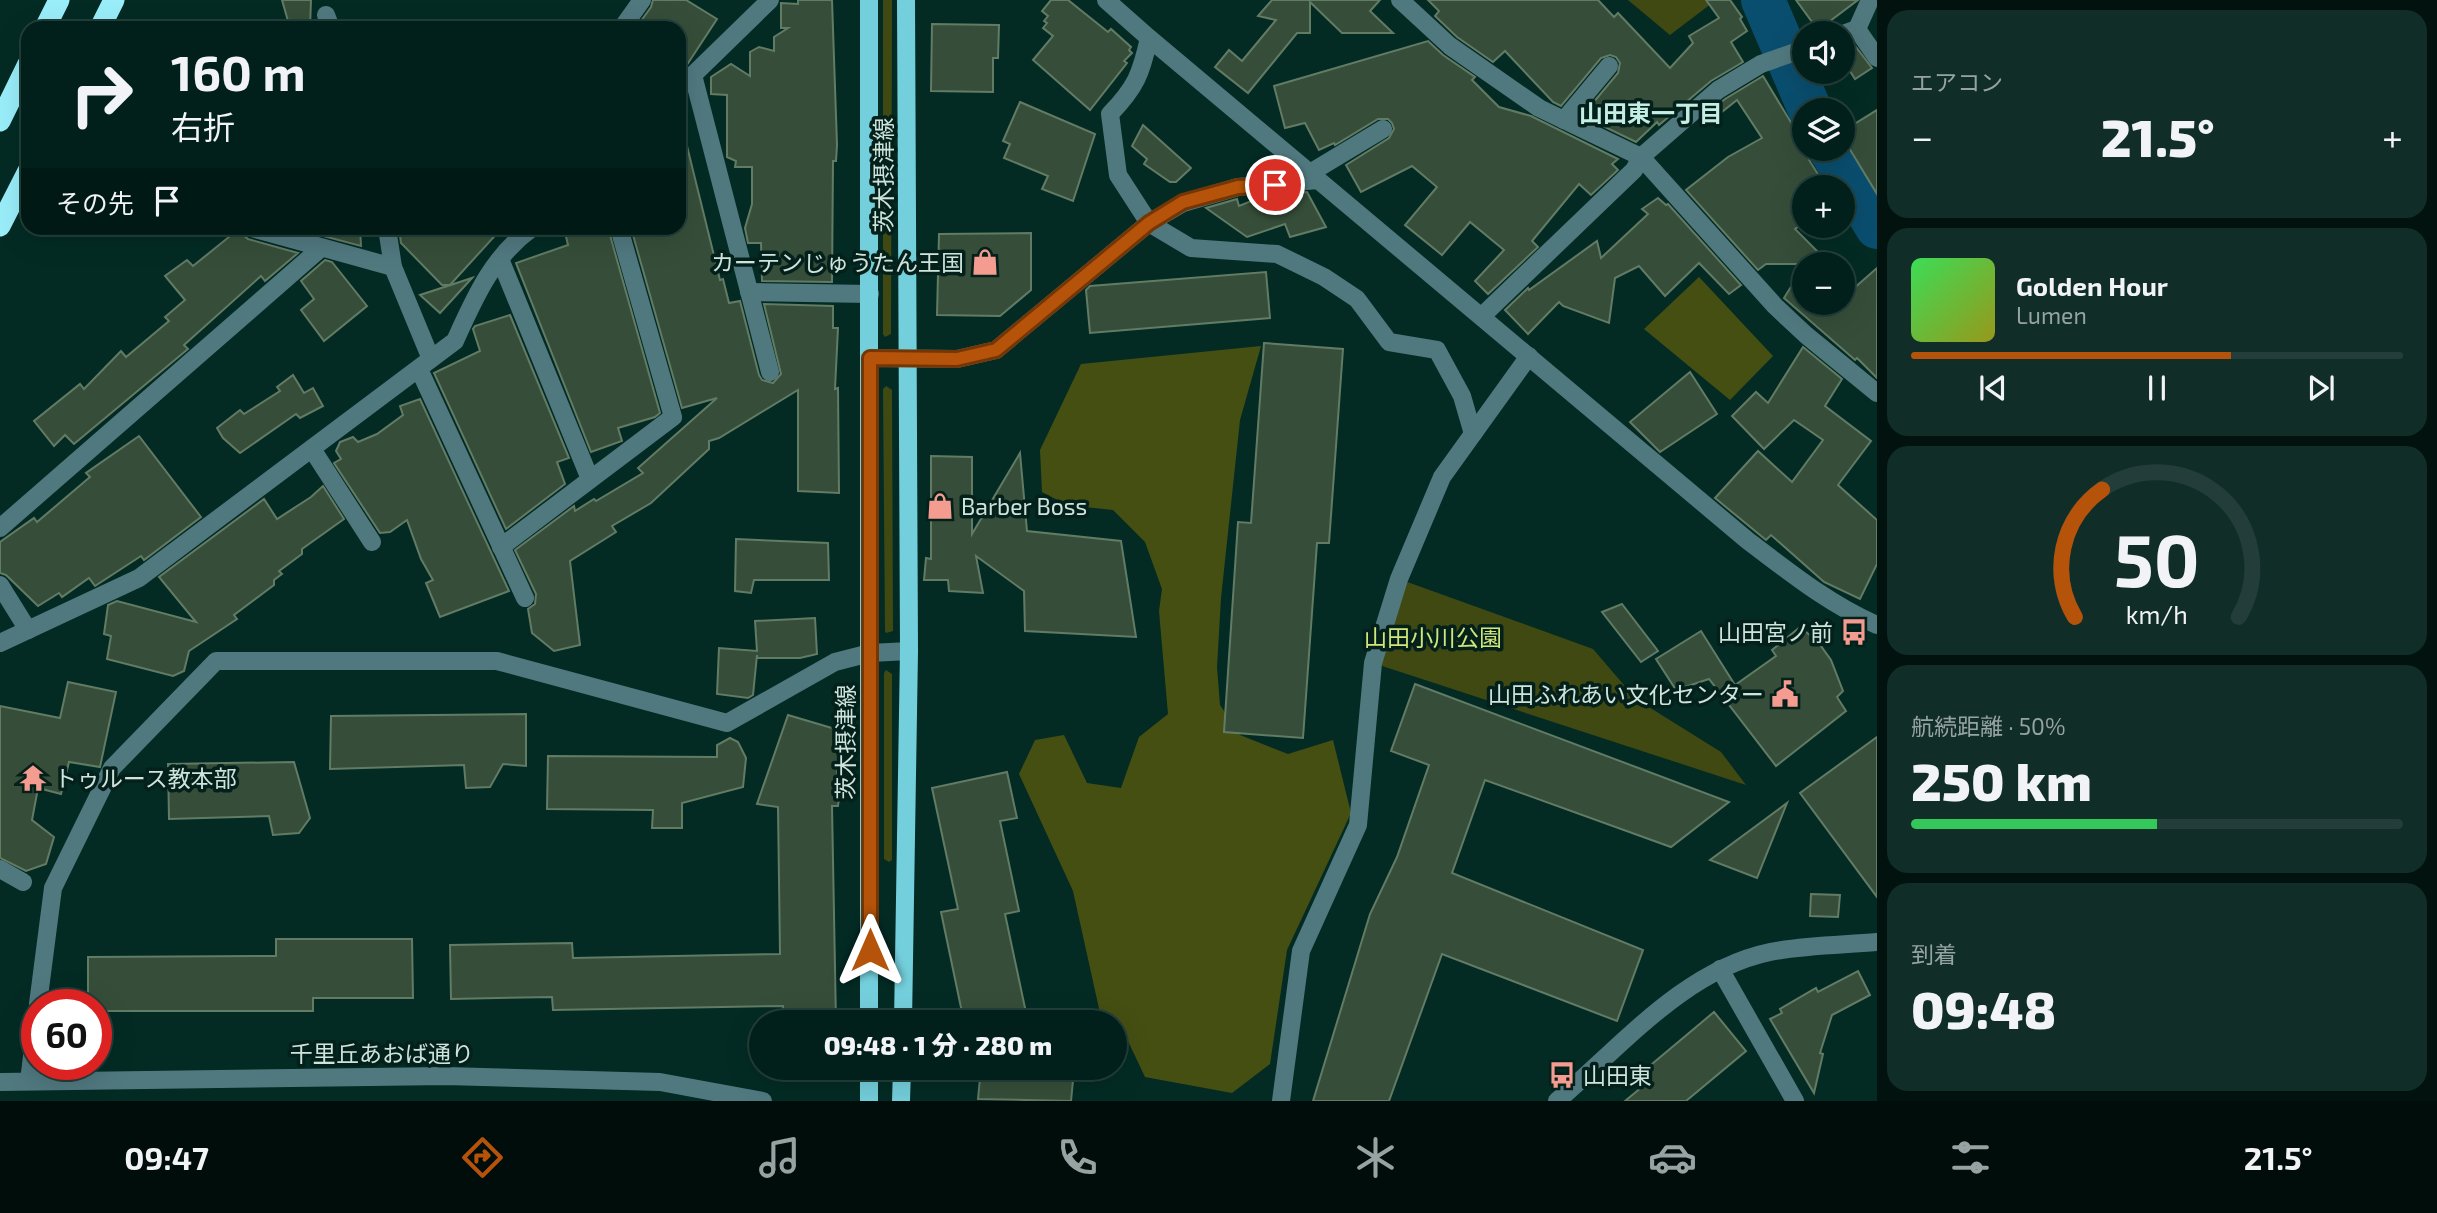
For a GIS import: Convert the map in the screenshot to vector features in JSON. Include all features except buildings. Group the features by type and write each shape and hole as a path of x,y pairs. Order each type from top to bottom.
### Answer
{"highway":[{"path":"49,21 59,0"},
{"path":"104,21 114,0"},
{"path":"0,121 21,78"},
{"path":"0,226 21,185"}],"main road":[{"name":"茨木摂津線","path":"869,0 869,1010"},
{"name":"茨木摂津線","path":"903,1010 909,652 906,0"},
{"path":"869,1080 869,1101"},
{"path":"901,1101 902,1080"}],"street":[{"path":"627,21 642,0"},
{"path":"770,0 693,75 770,372"},
{"path":"1106,0 1747,540 1805,583 1859,618 1877,625"},
{"path":"1400,0 1450,46 1539,108 1641,157 1775,306 1877,393"},
{"path":"1855,24 1870,0"},
{"path":"1855,37 1877,58"},
{"path":"1149,38 1142,70 1129,94 1110,114 1118,175 1149,223 1191,248 1277,254 1324,276 1357,299 1389,342 1437,350 1462,396 1473,434"},
{"path":"1482,316 1634,170 1641,157 1718,90 1762,64 1792,53"},
{"path":"1564,120 1609,66"},
{"path":"870,358 957,359 996,350 1149,223 1183,202 1238,187 1314,176 1383,129"},
{"path":"276,235 393,267"},
{"path":"388,235 393,267 425,364 525,598"},
{"path":"0,643 139,578 455,341 482,281 522,235"},
{"path":"501,547 673,417 621,235"},
{"path":"0,528 321,248"},
{"path":"500,259 590,480"},
{"path":"749,292 870,294"},
{"path":"1281,1101 1301,951 1358,825 1373,663 1399,579 1442,477 1529,356"},
{"path":"312,449 373,542"},
{"path":"0,585 28,630"},
{"path":"40,989 52,888 112,768 216,661 497,661 727,723 835,662 870,653 909,652"},
{"path":"0,869 23,882"},
{"path":"1557,1101 1679,993 1720,969 1769,952 1877,942"},
{"path":"1720,969 1795,1101"},
{"name":"千里丘あおば通り","path":"0,1082 460,1077 660,1082 763,1101"}],"green space":[{"path":"883,0 892,0 891,334 885,337 883,334"},
{"path":"1628,0 1716,0 1670,35"},
{"path":"1699,277 1773,356 1730,400 1644,329"},
{"path":"1261,346 1240,420 1221,598 1217,667 1220,705 1240,735 1288,754 1333,740 1351,813 1287,950 1270,1064 1232,1093 1145,1077 1127,1039 1127,1010 1099,1010 1073,891 1019,774 1035,740 1064,735 1087,783 1121,788 1139,737 1168,714 1159,611 1162,589 1145,542 1113,510 1067,505 1042,492 1040,450 1081,364"},
{"path":"886,386 892,390 893,631 886,633 883,389"},
{"name":"山田小川公園","path":"1399,579 1593,649 1636,699 1721,752 1746,785 1373,663"},
{"path":"886,670 892,674 892,860 889,862 884,859"}],"waterway":[{"path":"1763,0 1805,98"},
{"path":"1837,161 1877,227"}],"place":[{"name":"カーテンじゅうたん王国","path":"985,262"},
{"name":"Barber Boss","path":"940,506"},
{"name":"山田宮ノ前","path":"1854,632"},
{"name":"山田ふれあい文化センター","path":"1785,694"},
{"name":"トゥルース教本部","path":"33,778"},
{"name":"山田東","path":"1562,1075"}],"district":[{"name":"山田東一丁目","path":"1651,112"}],"route":[{"path":"870,950 870,358 957,359 996,350 1149,223 1183,202 1238,187 1275,185"}]}
